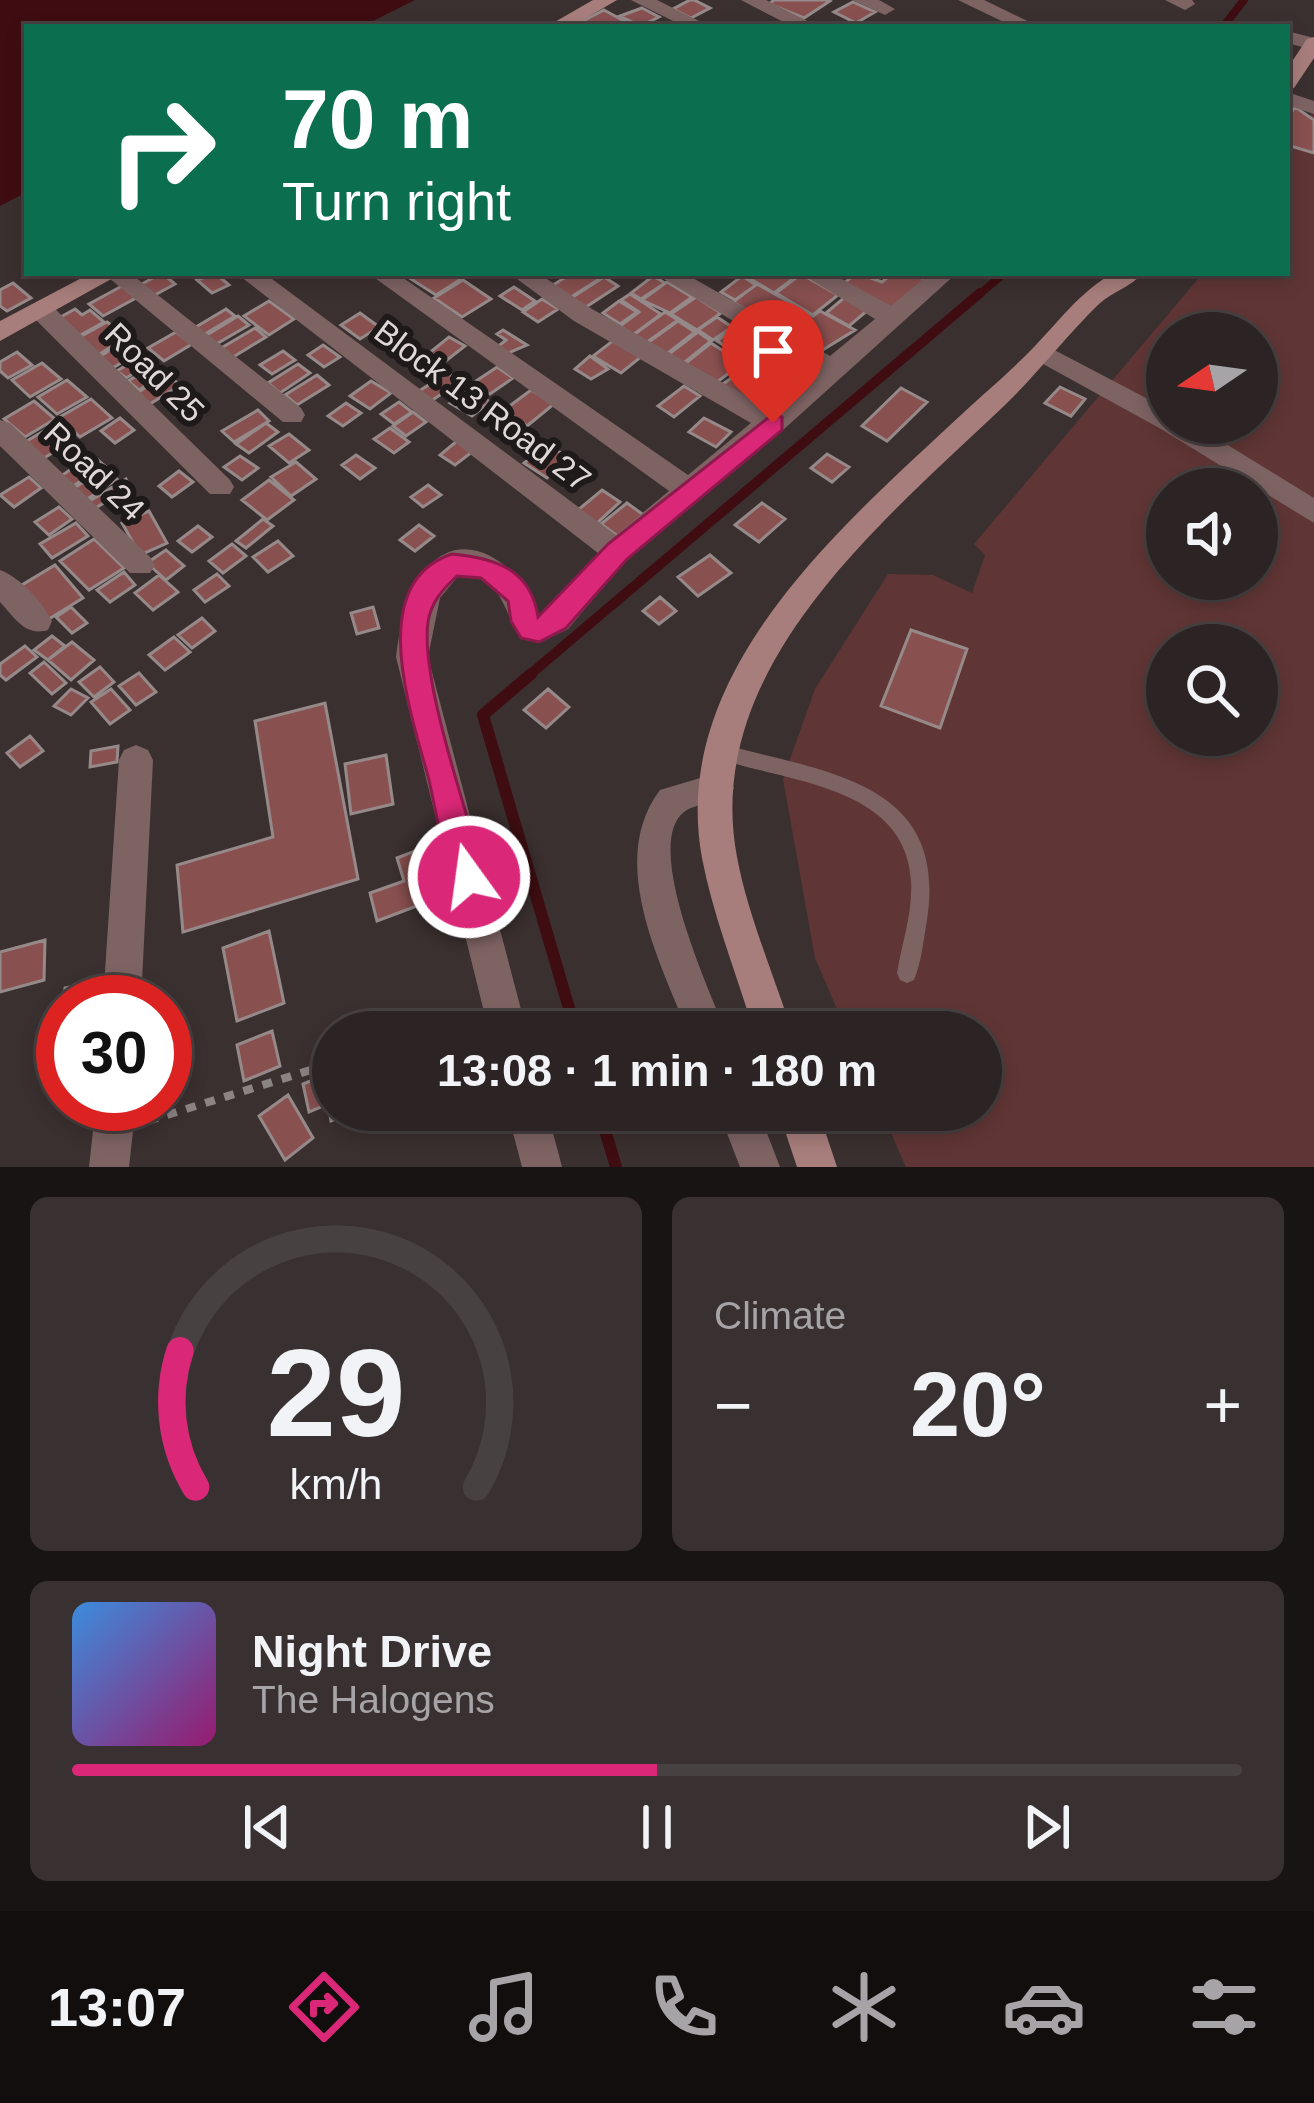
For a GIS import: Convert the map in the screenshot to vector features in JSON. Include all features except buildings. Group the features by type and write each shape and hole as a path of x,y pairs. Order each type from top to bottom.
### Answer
{"street":[{"path":"570,24 608,0"},
{"path":"641,0 694,24"},
{"path":"751,0 803,24"},
{"path":"862,0 885,9"},
{"path":"968,0 1023,24"},
{"path":"1290,80 1311,52"},
{"path":"0,332 107,276"},
{"path":"117,276 292,415"},
{"name":"Block 13 Road 27","path":"252,276 617,551"},
{"path":"384,276 691,492"},
{"path":"525,276 583,315 773,423"},
{"path":"671,276 834,370"},
{"path":"817,276 892,317"},
{"path":"503,1011 412,658 415,618 428,586 452,565 469,563 506,580 521,598 525,621 539,631 556,620 617,551 941,276"},
{"path":"767,1011 719,856 717,788 722,752 754,659 785,614 892,496 1043,353 1092,296 1126,276"},
{"name":"Road 25","path":"40,310 220,487"},
{"path":"1043,353 1146,409"},
{"name":"Road 24","path":"0,430 140,565"},
{"path":"1226,444 1314,512"},
{"path":"0,582 37,621"},
{"path":"124,975 136,760"},
{"path":"699,1011 661,905 652,850 658,817 674,799 717,788"},
{"path":"533,1131 542,1167"},
{"path":"746,1131 760,1167"},
{"path":"805,1131 817,1167"}],"lane":[{"path":"722,752 863,792 895,812 913,841 921,880 907,973"}],"path":[{"path":"113,1134 312,1070"}],"shaded area":[{"path":"0,0 415,0 367,24 24,24 24,194 0,206"},
{"path":"1314,110 1314,1167 906,1167 890,1131 1002,1131 1002,1011 838,1011 815,958 783,779 815,689 888,574 933,575 972,593 985,555 974,544 1146,340 1146,444 1278,444 1278,312 1170,312 1200,276 1290,276 1290,149"}],"waterway":[{"path":"1225,24 1244,0"},
{"path":"977,296 1001,276"},
{"path":"527,677 980,293"},
{"path":"531,674 483,715 570,1011"},
{"path":"605,1131 616,1167"}],"route":[{"path":"469,877 412,658 415,618 428,586 452,565 486,568 506,580 521,598 525,621 539,631 556,620 617,551 773,423"}]}
